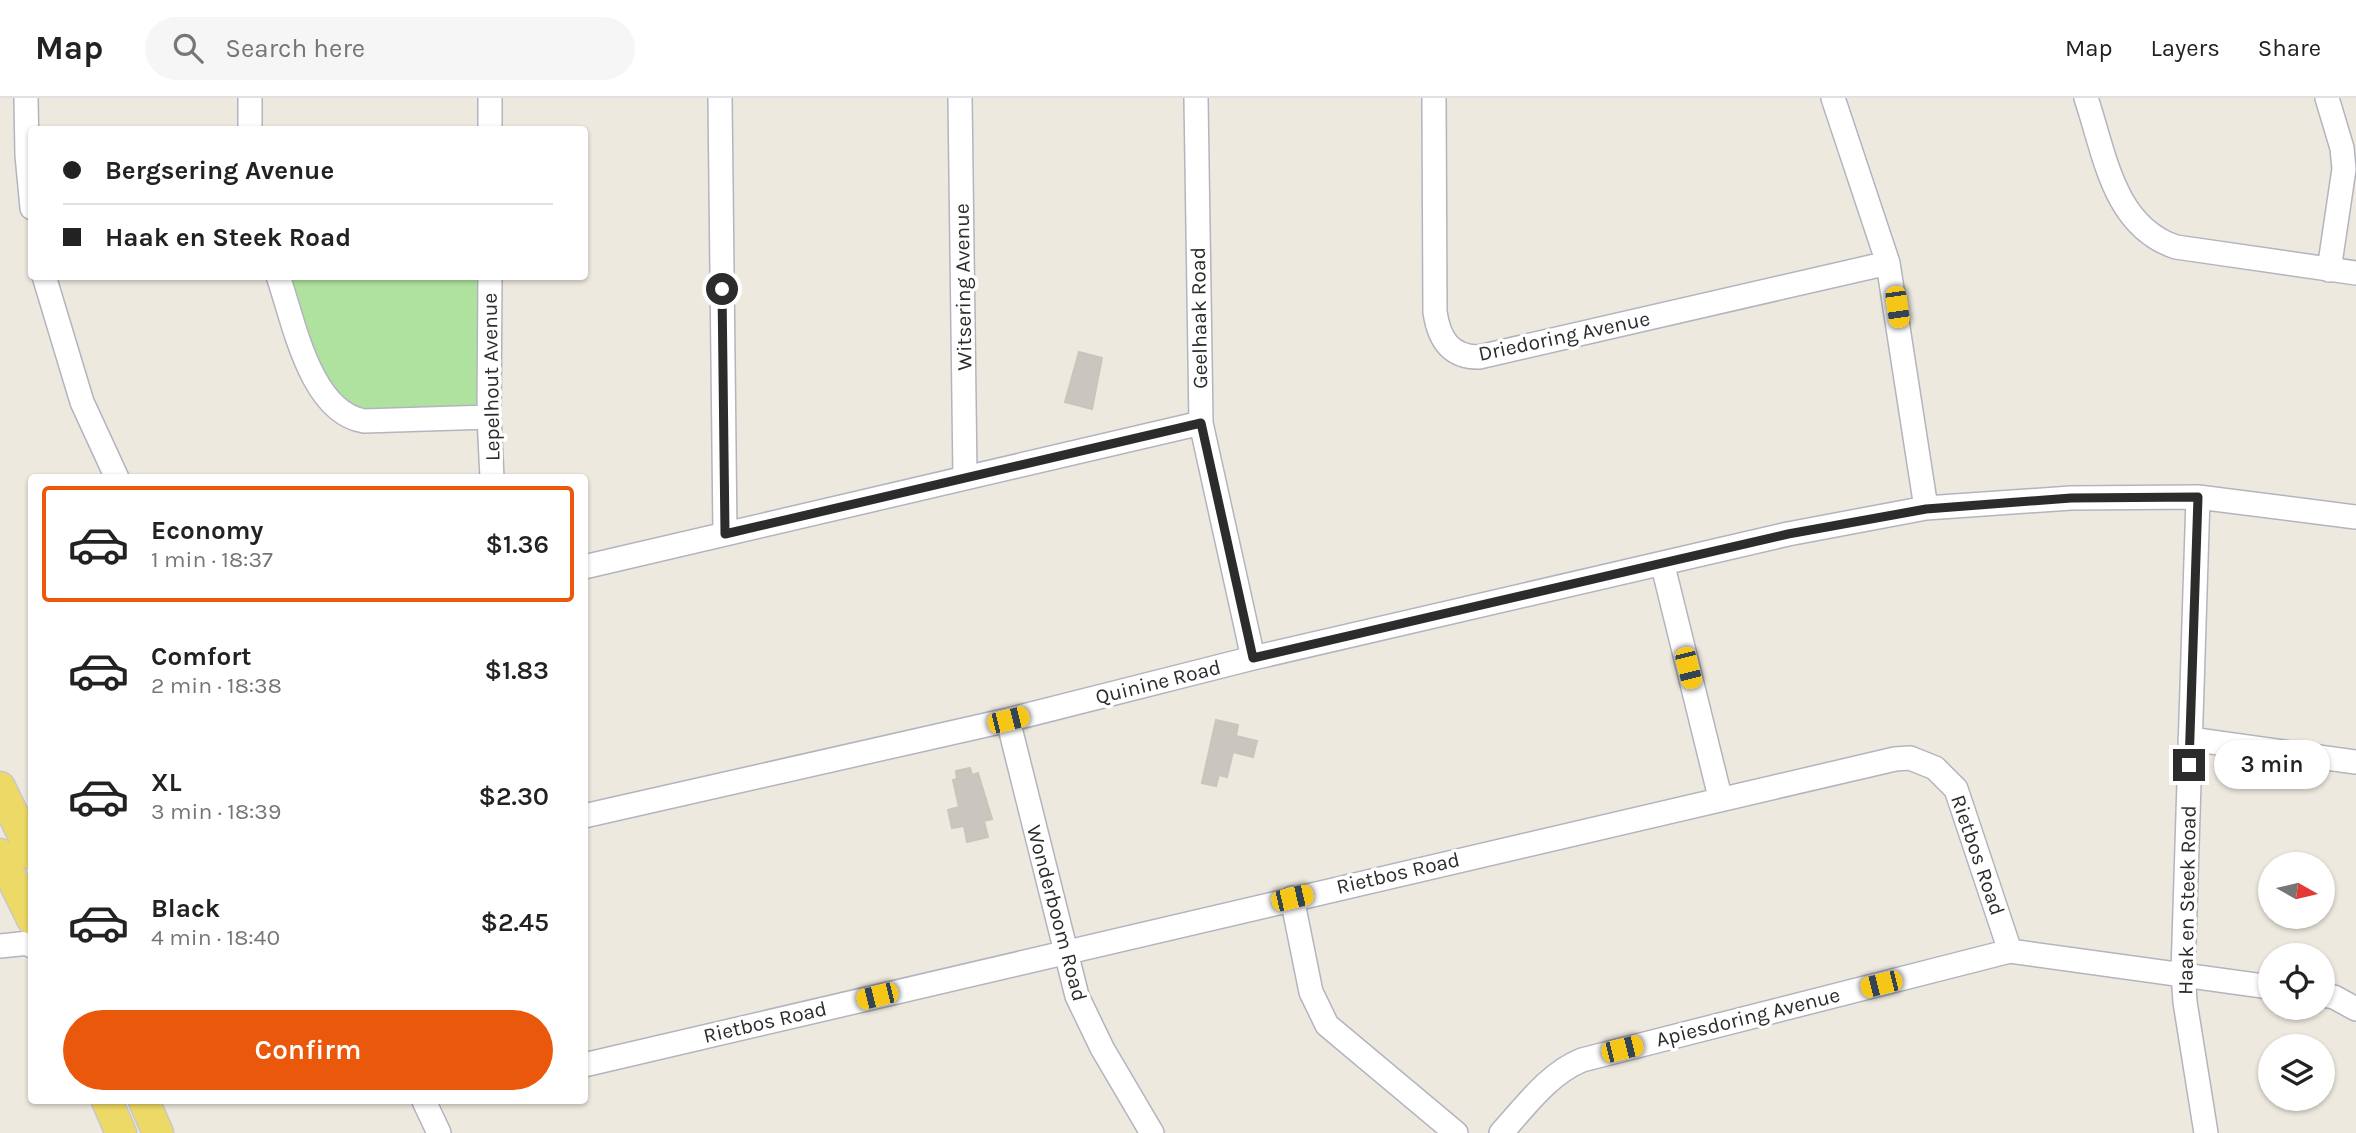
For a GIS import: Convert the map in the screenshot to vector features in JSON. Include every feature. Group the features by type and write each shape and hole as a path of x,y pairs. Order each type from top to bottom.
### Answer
{"main road":[{"path":"0,787 28,846"},
{"path":"0,854 28,911"},
{"path":"108,1104 121,1133"},
{"path":"145,1104 158,1133"}],"street":[{"path":"26,98 28,166"},
{"path":"250,98 250,126"},
{"path":"490,98 490,126"},
{"path":"719,98 725,534"},
{"name":"Witsering Avenue","path":"960,98 965,477"},
{"name":"Geelhaak Road","path":"1196,98 1201,423 1253,658"},
{"name":"Driedoring Avenue","path":"1434,98 1435,312 1442,338 1451,350 1460,354 1479,357 1888,263"},
{"path":"1833,98 1888,263 1926,509"},
{"path":"2086,98 2121,204 2143,231 2159,242 2176,247 2356,273"},
{"path":"2327,98 2342,148 2344,169 2329,270"},
{"path":"45,280 82,402 115,474"},
{"path":"279,280 311,370 337,410 350,418 364,421 489,417"},
{"name":"Lepelhout Avenue","path":"490,280 489,417 492,474"},
{"path":"588,566 1201,423"},
{"name":"Quinine Road","path":"588,815 1008,720 1253,658 1663,566 1788,534 1926,509 2071,498 2198,497 2356,517"},
{"name":"Haak en Steek Road","path":"2198,497 2183,973 2185,1002 2206,1133"},
{"path":"1663,566 1720,797"},
{"name":"Wonderboom Road","path":"1008,720 1064,951 1084,1013 1152,1133"},
{"path":"2190,739 2356,762"},
{"name":"Rietbos Road","path":"588,1064 1895,758 1910,758 1935,768 1956,789 1965,807 2010,951"},
{"path":"1292,898 1311,992 1328,1025 1456,1133"},
{"path":"0,946 28,943"},
{"name":"Apiesdoring Avenue","path":"1502,1133 1547,1083 1569,1065 1582,1060 2010,951 2258,984"},
{"path":"2335,998 2356,1009"},
{"path":"429,1104 439,1133"}],"green space":[{"path":"290,280 482,280 478,403 470,408 406,412 356,409 336,394 327,380 304,326"}],"building":[{"path":"1079,352 1102,358 1092,409 1065,402"},
{"path":"1216,720 1238,725 1236,736 1257,741 1253,757 1233,752 1227,777 1219,775 1216,786 1202,783"},
{"path":"970,768 972,775 978,773 992,819 984,821 988,837 967,842 964,826 952,828 948,810 959,807 953,780 957,779 956,771"}],"route":[{"path":"722,289 725,534 1201,423 1253,658 1663,566 1788,534 1926,509 2071,498 2198,497 2189,765"}]}
